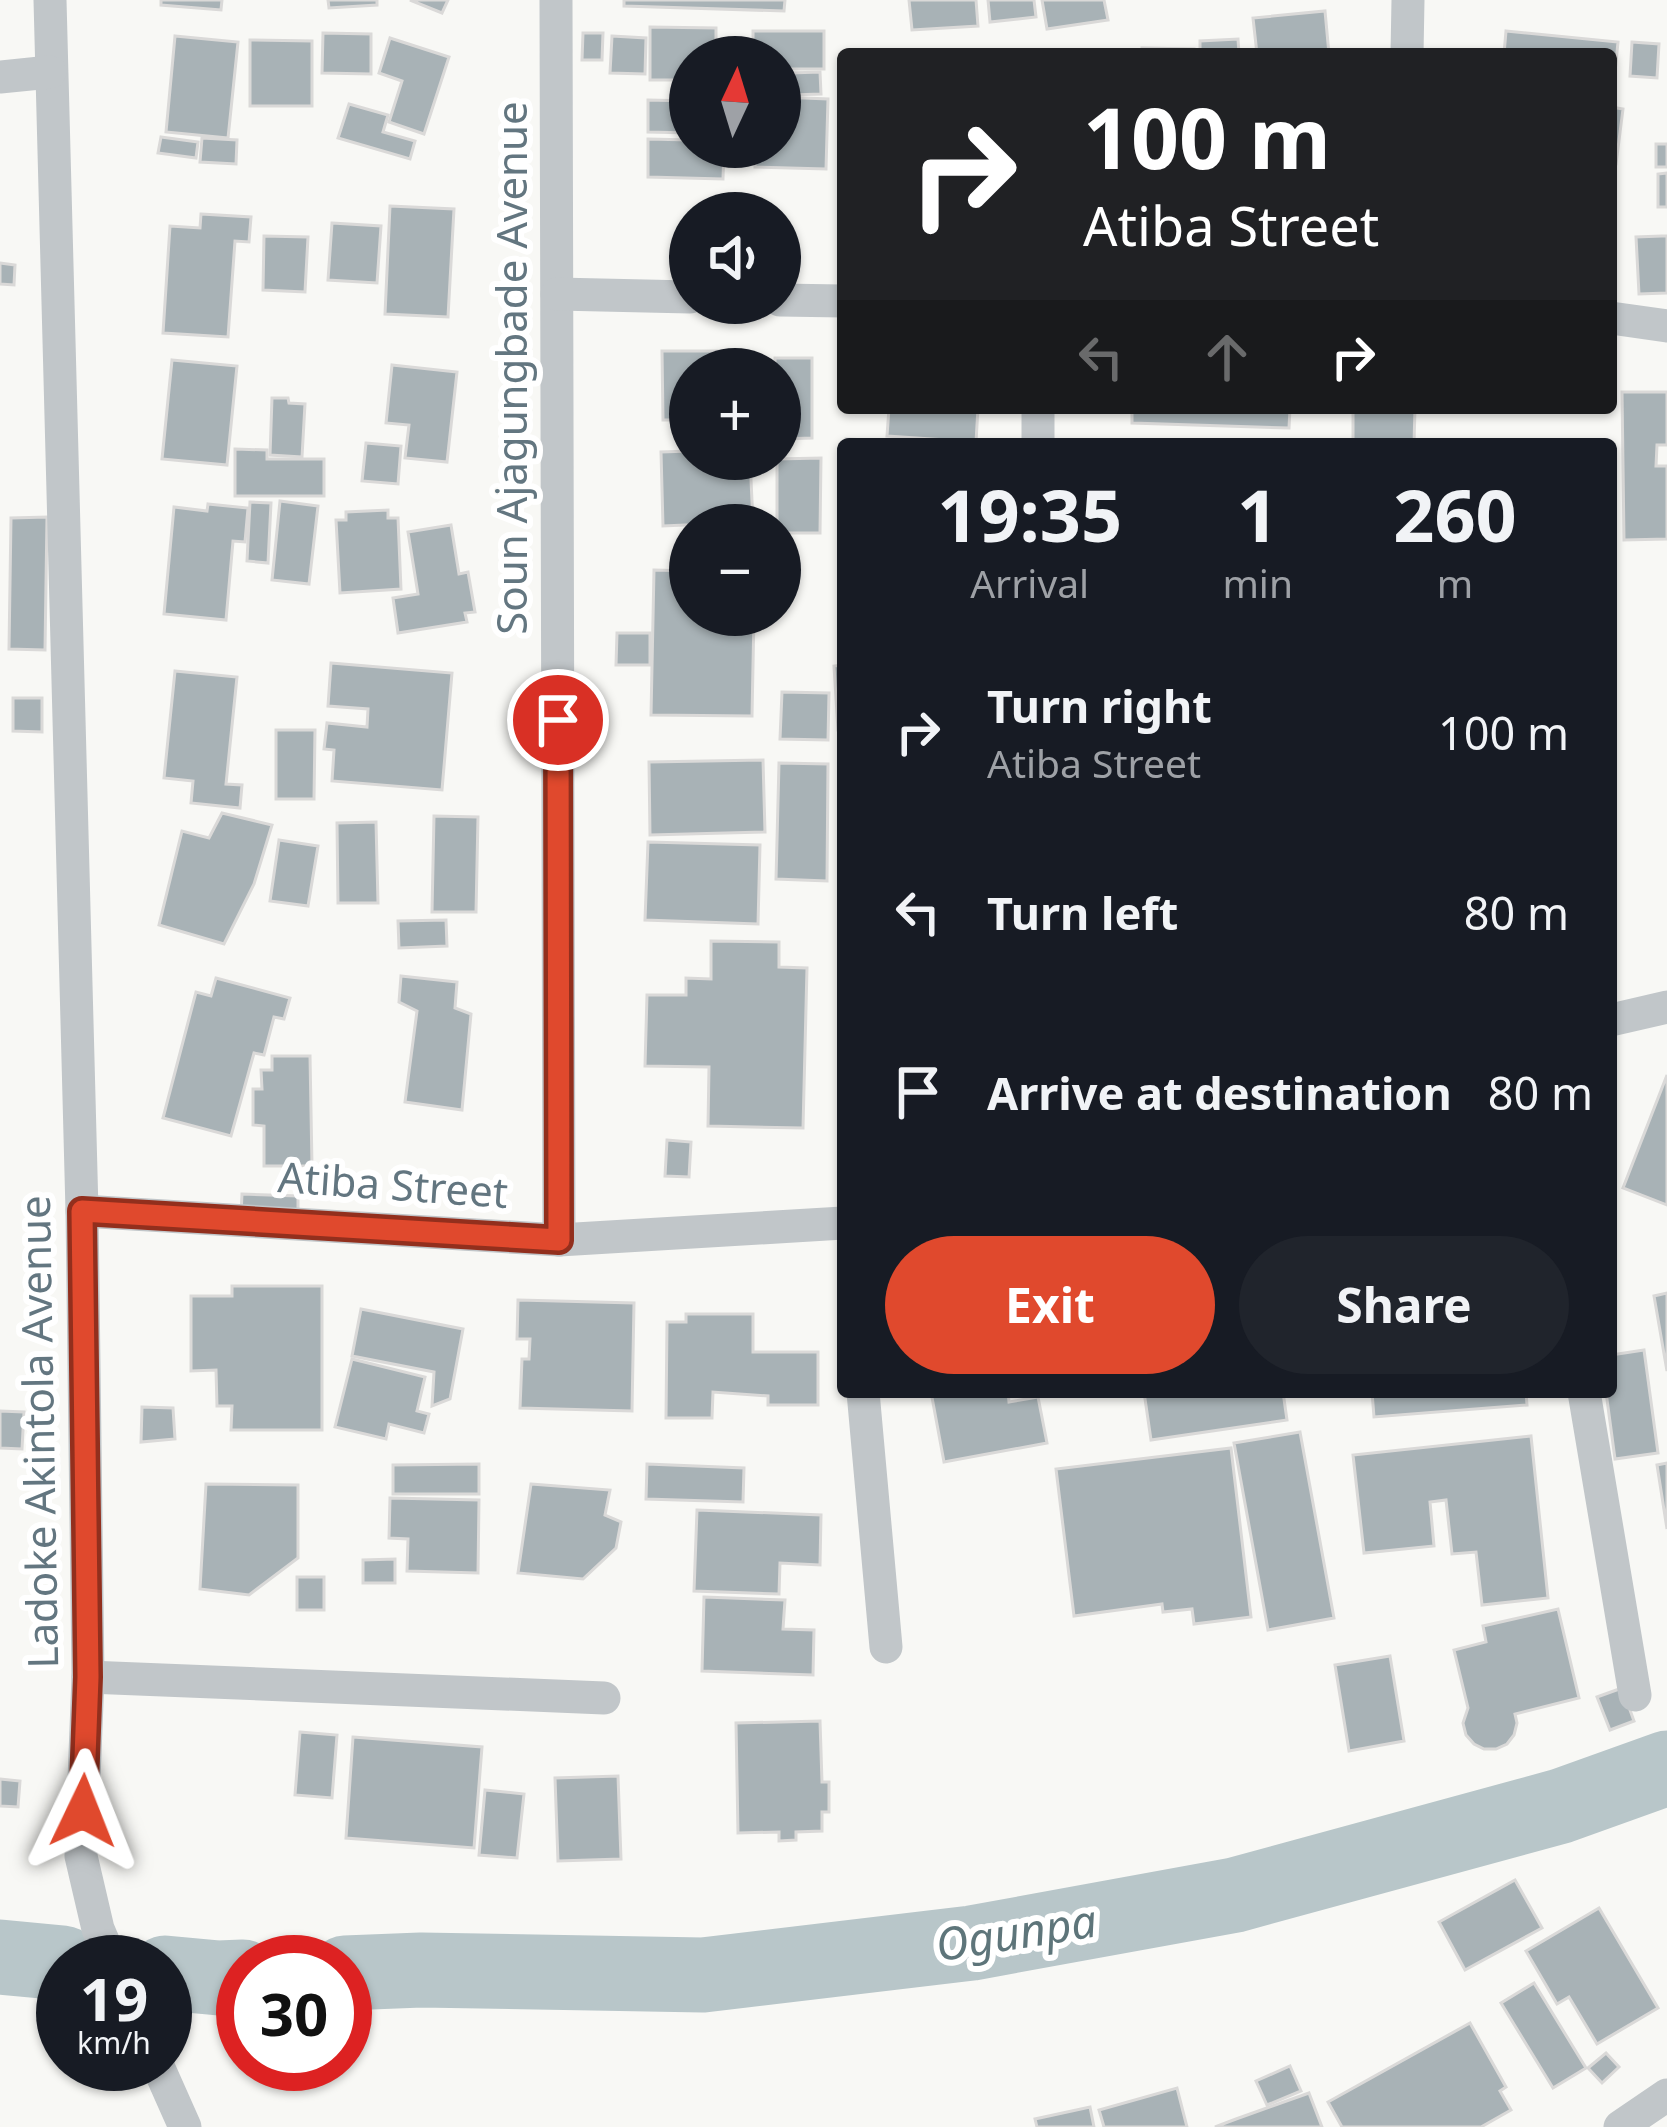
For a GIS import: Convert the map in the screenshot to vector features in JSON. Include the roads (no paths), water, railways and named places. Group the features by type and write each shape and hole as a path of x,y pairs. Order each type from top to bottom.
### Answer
{"street":[{"name":"Ladoke Akintola Avenue","path":"50,0 82,1211 88,1677 81,1856 101,1935"},
{"name":"Soun Ajagungbade Avenue","path":"556,0 559,1240"},
{"path":"1407,48 1408,0"},
{"path":"0,77 50,72"},
{"path":"556,294 669,297"},
{"path":"801,300 837,301"},
{"path":"1617,320 1667,326"},
{"path":"1617,1019 1667,1007"},
{"name":"Atiba Street","path":"82,1211 559,1240 837,1223"},
{"path":"864,1398 886,1647"},
{"path":"1585,1398 1635,1695"},
{"path":"88,1677 604,1698"},
{"path":"170,2091 185,2127"},
{"path":"1620,2127 1667,2095"}],"waterway":[{"name":"Ogunpa","path":"372,1972 703,1975 972,1943 1235,1895 1561,1806 1667,1768"},
{"name":"Ogunpa","path":"0,1957 36,1960"},
{"name":"Ogunpa","path":"192,1976 216,1978"}]}
